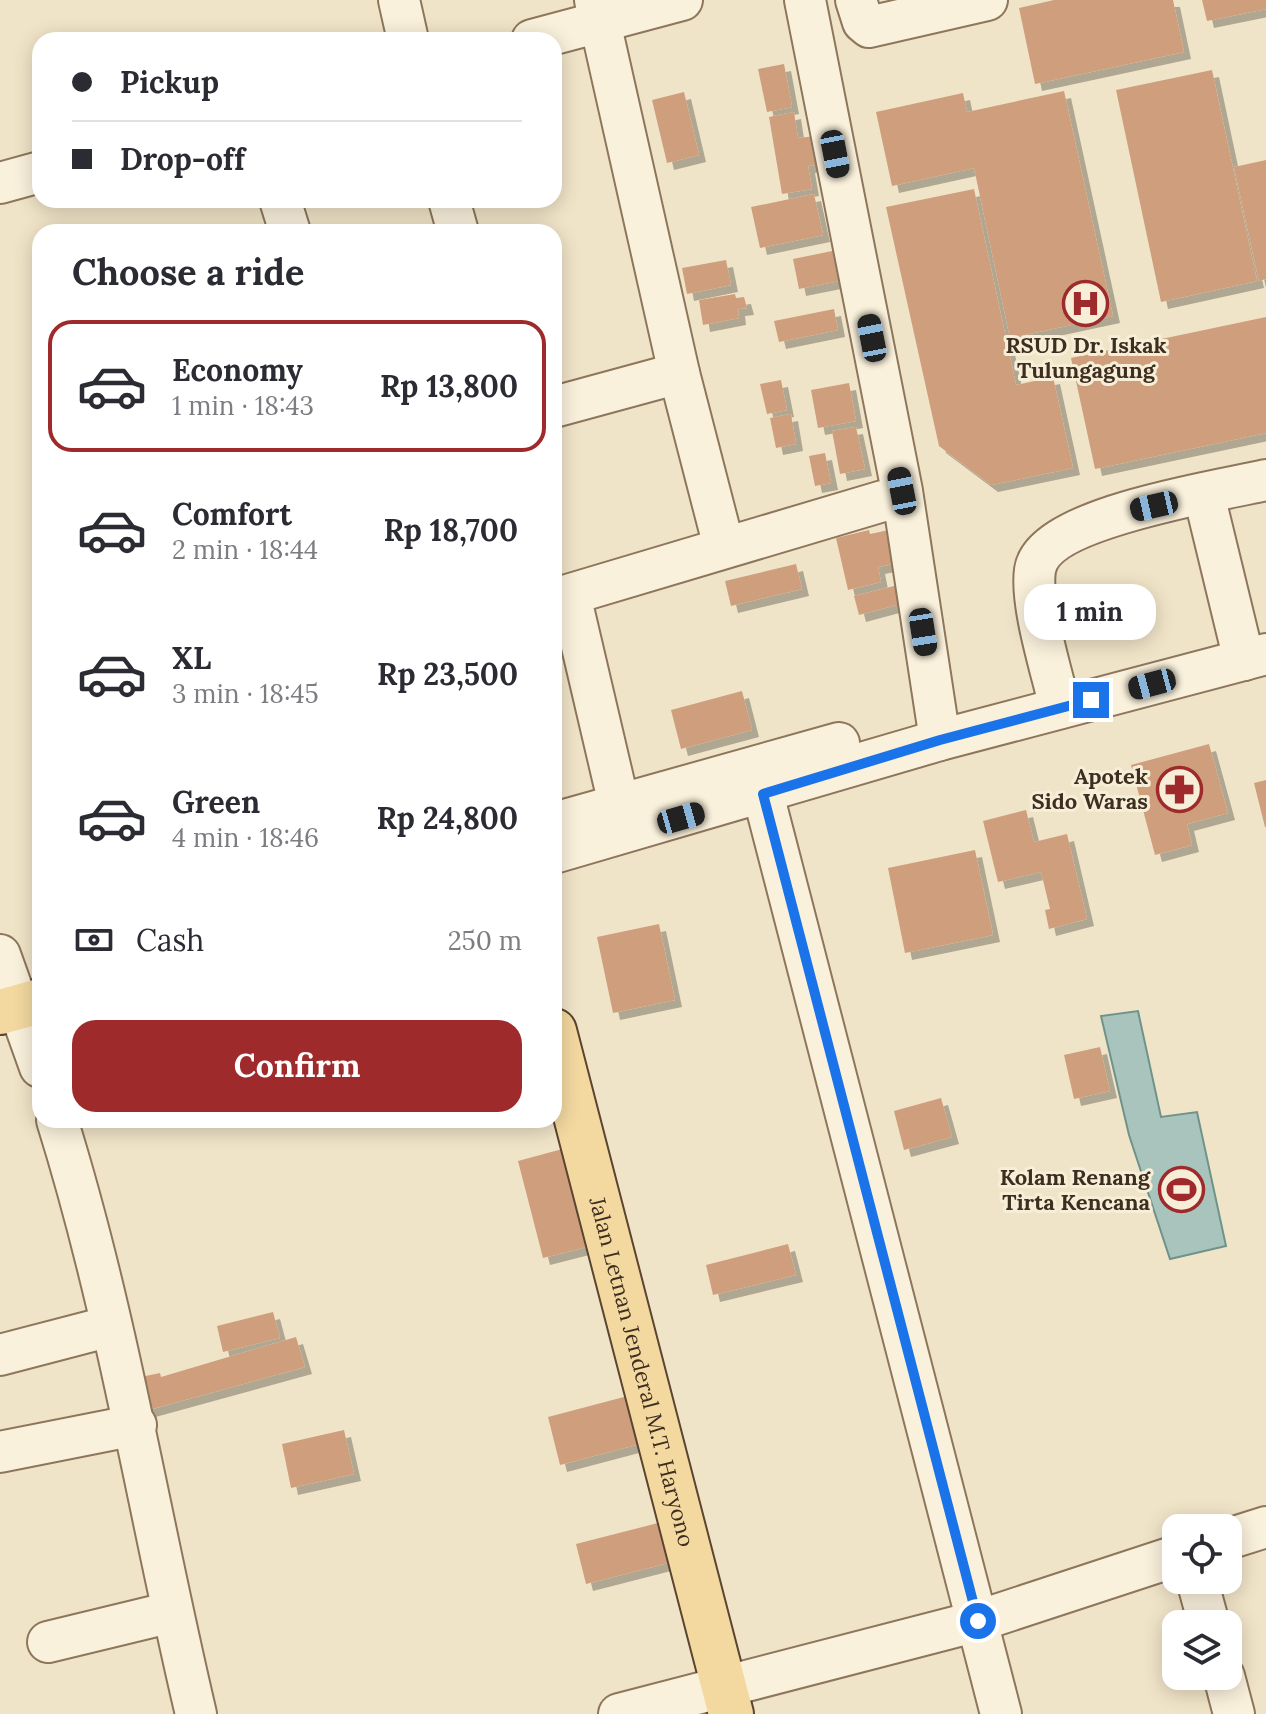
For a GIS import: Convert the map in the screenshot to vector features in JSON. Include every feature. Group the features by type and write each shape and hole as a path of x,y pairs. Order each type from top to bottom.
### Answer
{"main road":[{"name":"Jalan Letnan Jenderal M.T. Haryono","path":"562,1062 727,1700"}],"street":[{"path":"399,0 406,32"},
{"path":"550,32 597,11 682,0"},
{"path":"805,0 902,491 938,728"},
{"path":"856,0 863,22 869,27 987,0"},
{"path":"597,11 679,373 724,547"},
{"path":"0,183 32,174"},
{"path":"562,405 679,373"},
{"path":"1060,708 1034,587 1035,566 1043,549 1064,534 1103,518 1266,480"},
{"path":"562,849 622,819 938,728 1060,708 1255,657 1204,495"},
{"path":"622,819 562,597 883,501"},
{"path":"562,823 622,819 763,794 938,728"},
{"path":"763,794 1001,1714"},
{"path":"0,955 32,1044"},
{"path":"59,1128 136,1425 172,1612 196,1714"},
{"path":"0,1355 111,1326"},
{"path":"0,1452 136,1425"},
{"path":"1242,1535 1266,1527"},
{"path":"619,1714 727,1700 1162,1561"},
{"path":"48,1642 172,1612"},
{"path":"1228,1690 1234,1714"}],"water":[{"name":"Kolam Renang Tirta Kencana","path":"1138,1011 1161,1117 1197,1112 1226,1246 1170,1259 1129,1135 1101,1016"}],"building":[{"path":"1054,0 1173,0 1184,52 1035,84 1019,8"},
{"path":"1202,0 1266,0 1266,9 1207,21"},
{"path":"784,64 792,107 767,112 758,69"},
{"path":"1212,70 1257,281 1161,302 1116,90"},
{"path":"1064,91 1113,316 1010,338 974,168 892,186 876,112 963,93 967,112"},
{"path":"684,92 699,155 667,163 652,100"},
{"path":"794,112 798,138 816,136 821,164 808,166 812,189 782,194 769,117"},
{"path":"1266,160 1266,279 1259,281 1234,167"},
{"path":"974,189 1016,385 1053,377 1073,468 991,485 939,446 886,207"},
{"path":"814,194 823,235 760,248 751,207"},
{"path":"837,250 844,280 799,289 793,259"},
{"path":"726,260 731,285 687,294 682,268"},
{"path":"735,294 736,298 744,297 747,308 738,309 739,318 703,325 699,300"},
{"path":"834,309 838,330 779,342 774,321"},
{"path":"1266,317 1266,433 1095,469 1071,358"},
{"path":"781,380 787,410 767,414 760,384"},
{"path":"849,383 856,421 818,428 811,390"},
{"path":"791,414 796,444 776,448 770,418"},
{"path":"856,427 865,469 840,474 832,431"},
{"path":"825,453 831,483 815,486 809,456"},
{"path":"869,530 870,534 889,530 897,563 878,567 881,582 848,590 836,538"},
{"path":"796,564 802,589 731,606 725,581"},
{"path":"906,583 911,601 859,615 854,596"},
{"path":"742,691 752,730 681,749 671,710"},
{"name":"Apotek Sido Waras","path":"1209,744 1228,813 1187,824 1192,845 1155,855 1131,765"},
{"path":"1266,780 1266,827 1265,827 1254,783"},
{"path":"1026,810 1034,842 1067,834 1087,919 1049,929 1045,910 1050,909 1041,872 998,882 983,821"},
{"path":"975,850 993,935 905,953 888,868"},
{"path":"659,924 675,1000 613,1013 597,937"},
{"path":"1100,1047 1110,1091 1074,1099 1064,1055"},
{"path":"941,1098 952,1137 904,1150 894,1111"},
{"path":"577,1145 602,1243 543,1258 518,1161"},
{"path":"788,1244 796,1275 713,1295 706,1265"},
{"path":"273,1312 280,1338 223,1352 217,1326"},
{"path":"296,1337 305,1367 145,1411 136,1378 160,1373 161,1377"},
{"path":"639,1393 651,1441 560,1465 548,1417"},
{"path":"344,1430 354,1474 291,1488 282,1444"},
{"path":"658,1523 668,1563 586,1584 576,1544"}],"place":[{"name":"RSUD Dr. Iskak Tulungagung","path":"1086,304"},
{"name":"Apotek Sido Waras","path":"1179,789"},
{"name":"Kolam Renang Tirta Kencana","path":"1181,1190"}],"route":[{"path":"978,1621 763,794 940,740 1091,700"}]}
